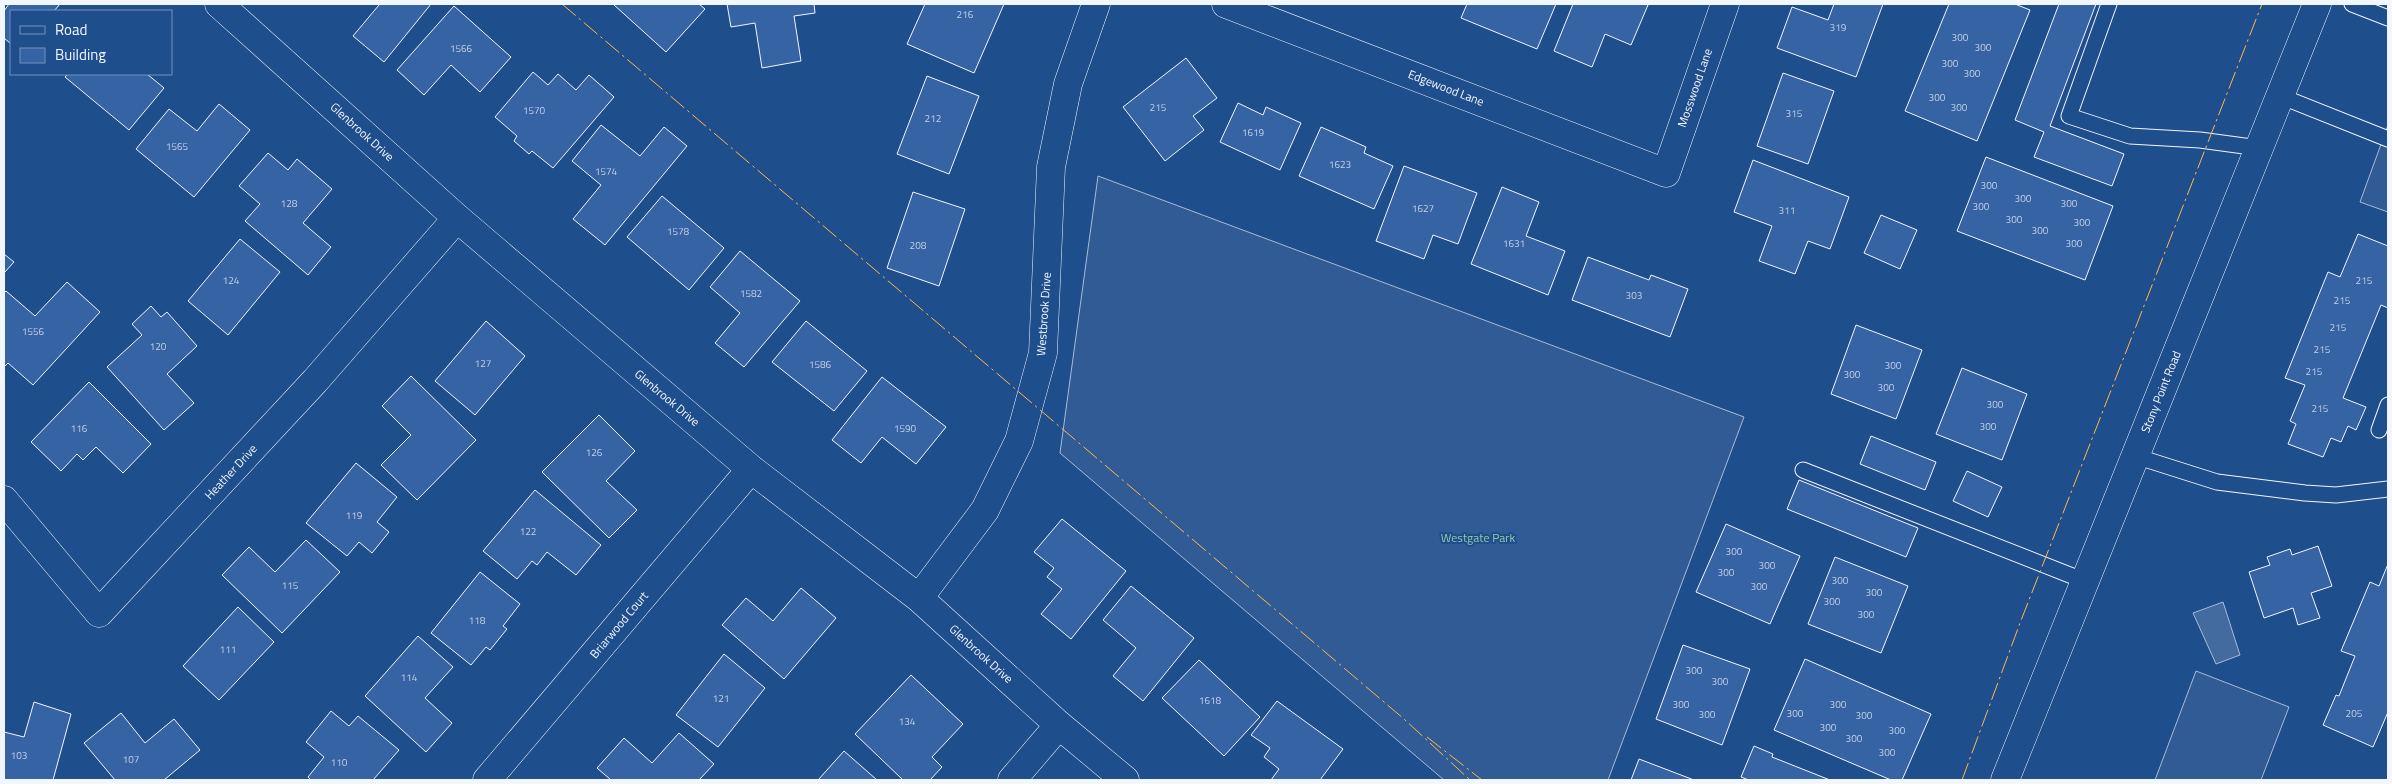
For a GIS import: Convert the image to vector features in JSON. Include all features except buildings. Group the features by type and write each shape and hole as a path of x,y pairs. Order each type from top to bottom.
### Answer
{"street":[{"name":"Glenbrook Drive","path":"219,4 457,218 751,469 919,598 1059,725 1125,780"},
{"name":"Westbrook Drive","path":"919,598 985,510 1019,441 1043,353 1051,168 1068,84 1096,4"},
{"name":"Edgewood Lane","path":"1226,4 1666,173"},
{"name":"Mosswood Lane","path":"1666,173 1725,4"},
{"name":"Stony Point Road","path":"2005,780 2317,4"},
{"name":"Heather Drive","path":"4,500 99,613 316,381 457,218"},
{"name":"Briarwood Court","path":"487,780 751,469"},
{"path":"1012,780 1059,725"}],"lane":[{"path":"2108,4 2068,116 2130,136 2200,140 2259,148"},
{"path":"2352,4 2388,18"},
{"path":"2280,96 2388,139"},
{"path":"2380,430 2388,405"},
{"path":"2135,456 2217,482 2336,495 2388,489"},
{"path":"1803,470 2085,581"}],"shaded area":[{"path":"2388,125 2388,212 2360,202"},
{"name":"Westgate Park","path":"1098,176 1744,417 1608,780 1444,780 1060,453"},
{"path":"2223,602 2240,655 2216,664 2193,613"},
{"path":"2196,671 2289,707 2261,780 2155,780"}],"power":[{"path":"562,4 1404,719 1470,780"},
{"path":"1962,780 2020,623 2262,4"},
{"path":"1427,737 1482,780"}]}
